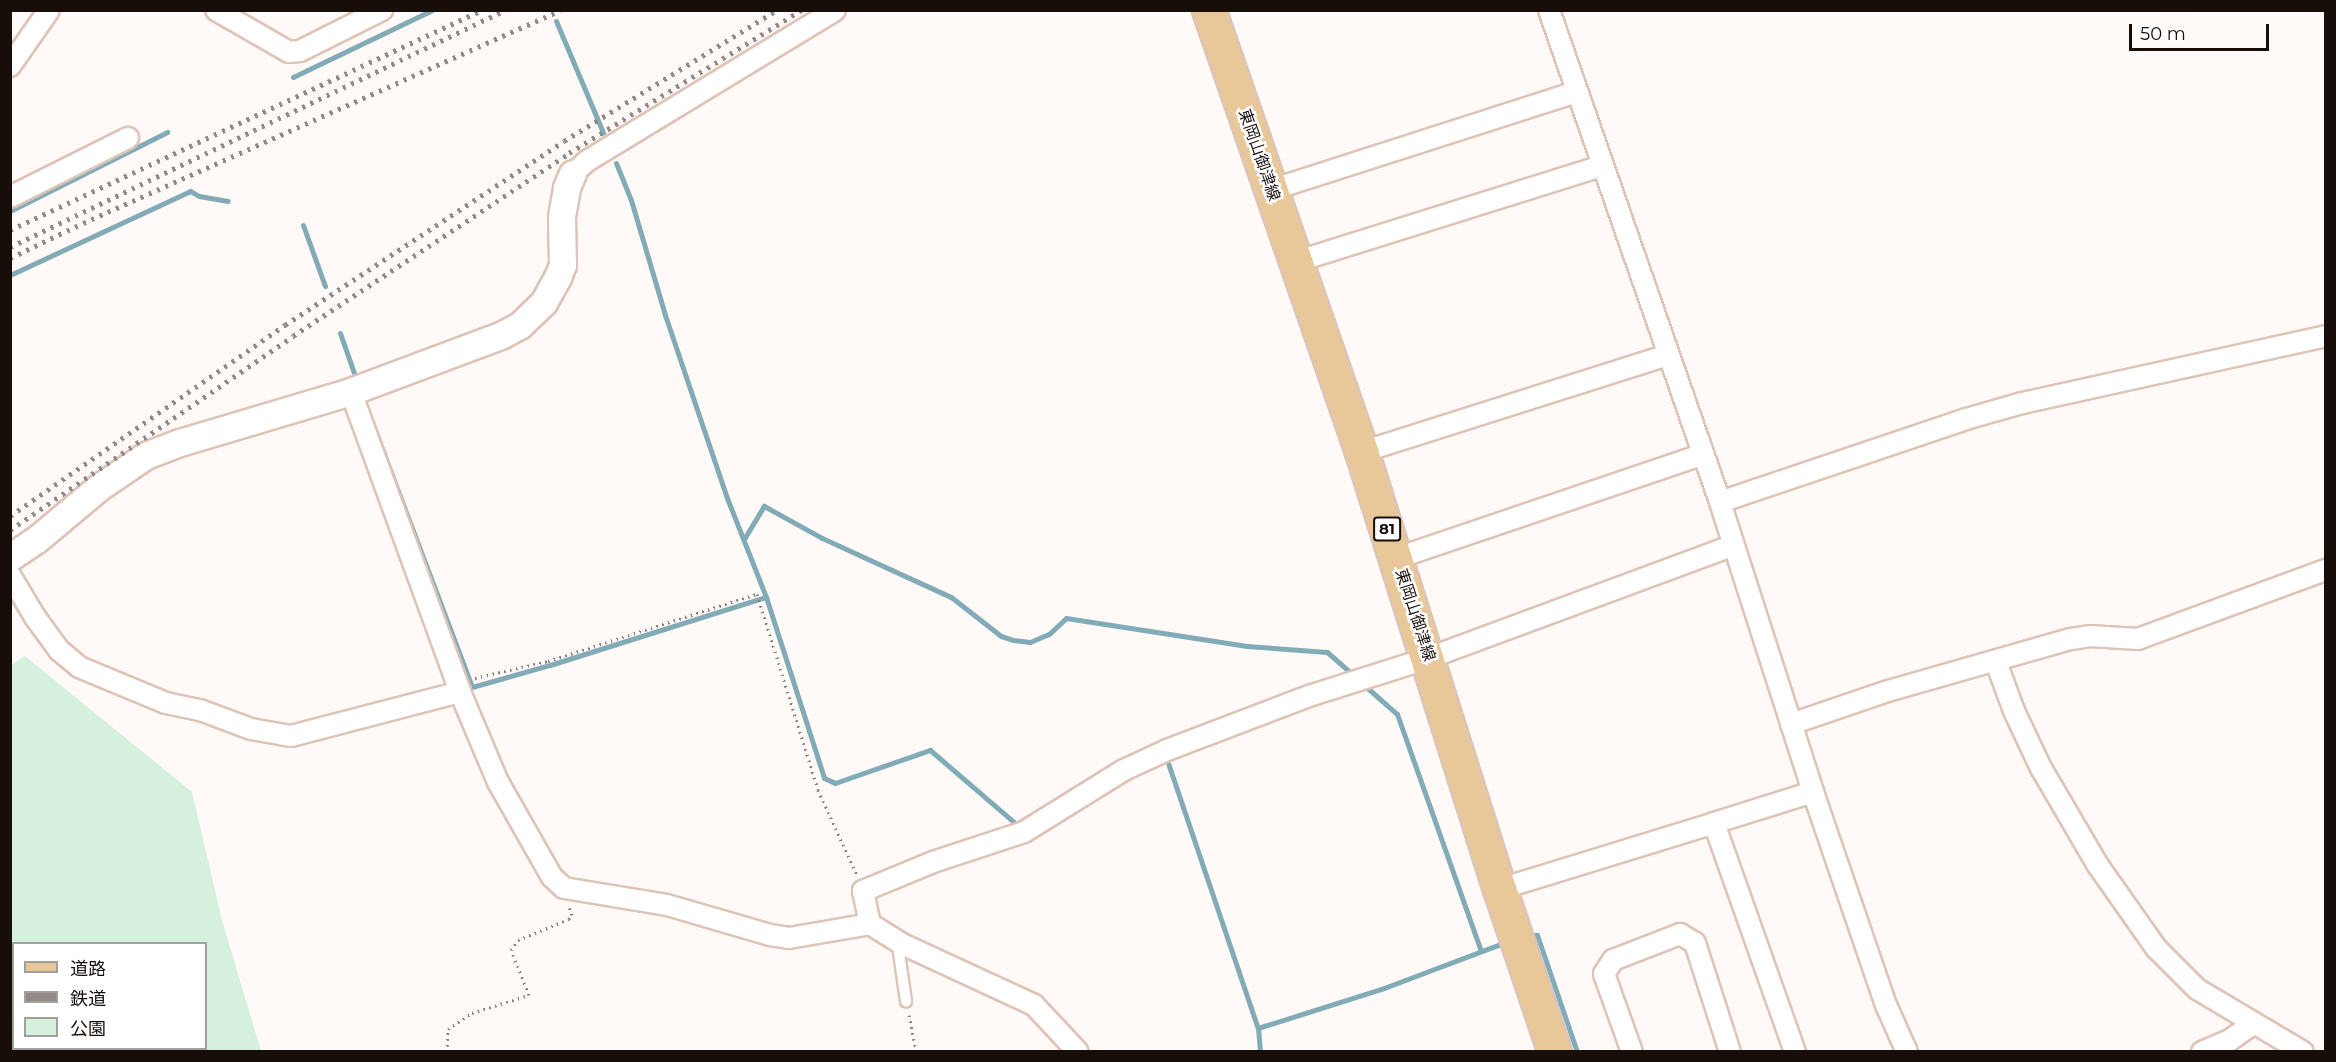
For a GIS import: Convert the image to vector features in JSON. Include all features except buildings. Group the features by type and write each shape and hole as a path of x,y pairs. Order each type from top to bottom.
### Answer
{"main road":[{"name":"東岡山御津線","path":"1209,10 1362,452 1429,658 1500,889 1555,1052"}],"street":[{"path":"10,66 50,10"},
{"path":"216,10 289,52 300,51 382,10"},
{"path":"10,558 37,540 99,488 146,456 180,442 351,392 501,336 531,317 552,291 563,265 562,217 567,188 573,174 587,161 835,10"},
{"path":"1549,10 1667,355 1720,502 1732,546 1813,792 1886,1005 1907,1052"},
{"path":"1271,190 1577,92"},
{"path":"10,197 128,138"},
{"path":"1295,262 1602,165"},
{"path":"1720,502 1966,419 2022,404 2325,336"},
{"path":"1362,452 1667,355"},
{"path":"351,392 458,687 498,782 552,877 564,888 667,905 770,935 789,938 870,924 900,943 1034,1005 1078,1052"},
{"path":"1397,558 1702,455"},
{"path":"870,924 863,891 933,862 1024,832 1124,770 1162,753 1309,696 1429,658 1732,546"},
{"path":"1791,724 1888,691 2071,639 2090,636 2138,639 2325,570"},
{"path":"10,575 35,617 59,650 79,667 166,703 200,710 251,729 291,736 458,687"},
{"path":"1996,662 2014,711 2040,768 2097,864 2156,948 2197,989 2303,1052"},
{"path":"1500,889 1813,792"},
{"path":"1714,823 1796,1052"},
{"path":"1632,1052 1604,974 1613,960 1680,934 1695,943 1730,1052"},
{"path":"2202,1052 2229,1040 2254,1023"}],"lane":[{"path":"900,943 898,953 906,1001"}],"path":[{"path":"458,687 548,661 757,594 818,790 863,891"},
{"path":"447,1052 448,1029 472,1013 529,995 511,950 518,940 569,919 572,915 564,888"},
{"path":"906,1001 916,1052"}],"green space":[{"path":"25,656 192,792 222,920 261,1051 11,1051 10,666"}],"waterway":[{"path":"293,77 432,10"},
{"path":"556,21 603,132"},
{"path":"10,211 167,132"},
{"path":"616,163 631,200 665,315 727,498 766,597 824,778 835,783 930,750 1016,824 1046,807"},
{"path":"10,275 190,191 199,196 228,201"},
{"path":"303,225 325,286"},
{"path":"340,333 354,373"},
{"path":"373,425 472,687 766,597"},
{"path":"744,539 764,506 822,538 951,597 1001,636 1013,640 1030,642 1049,634 1066,618 1247,646 1327,652 1355,676"},
{"path":"1364,685 1397,714 1481,951"},
{"path":"1165,754 1258,1028 1260,1052"},
{"path":"1534,935 1537,935 1577,1052"},
{"path":"1258,1028 1384,988 1506,942"}],"railway":[{"path":"10,230 482,10"},
{"path":"10,247 505,10"},
{"path":"10,258 83,223 561,10"},
{"path":"10,516 285,325 564,141 777,10"},
{"path":"10,530 293,336 569,153 801,10"}]}
